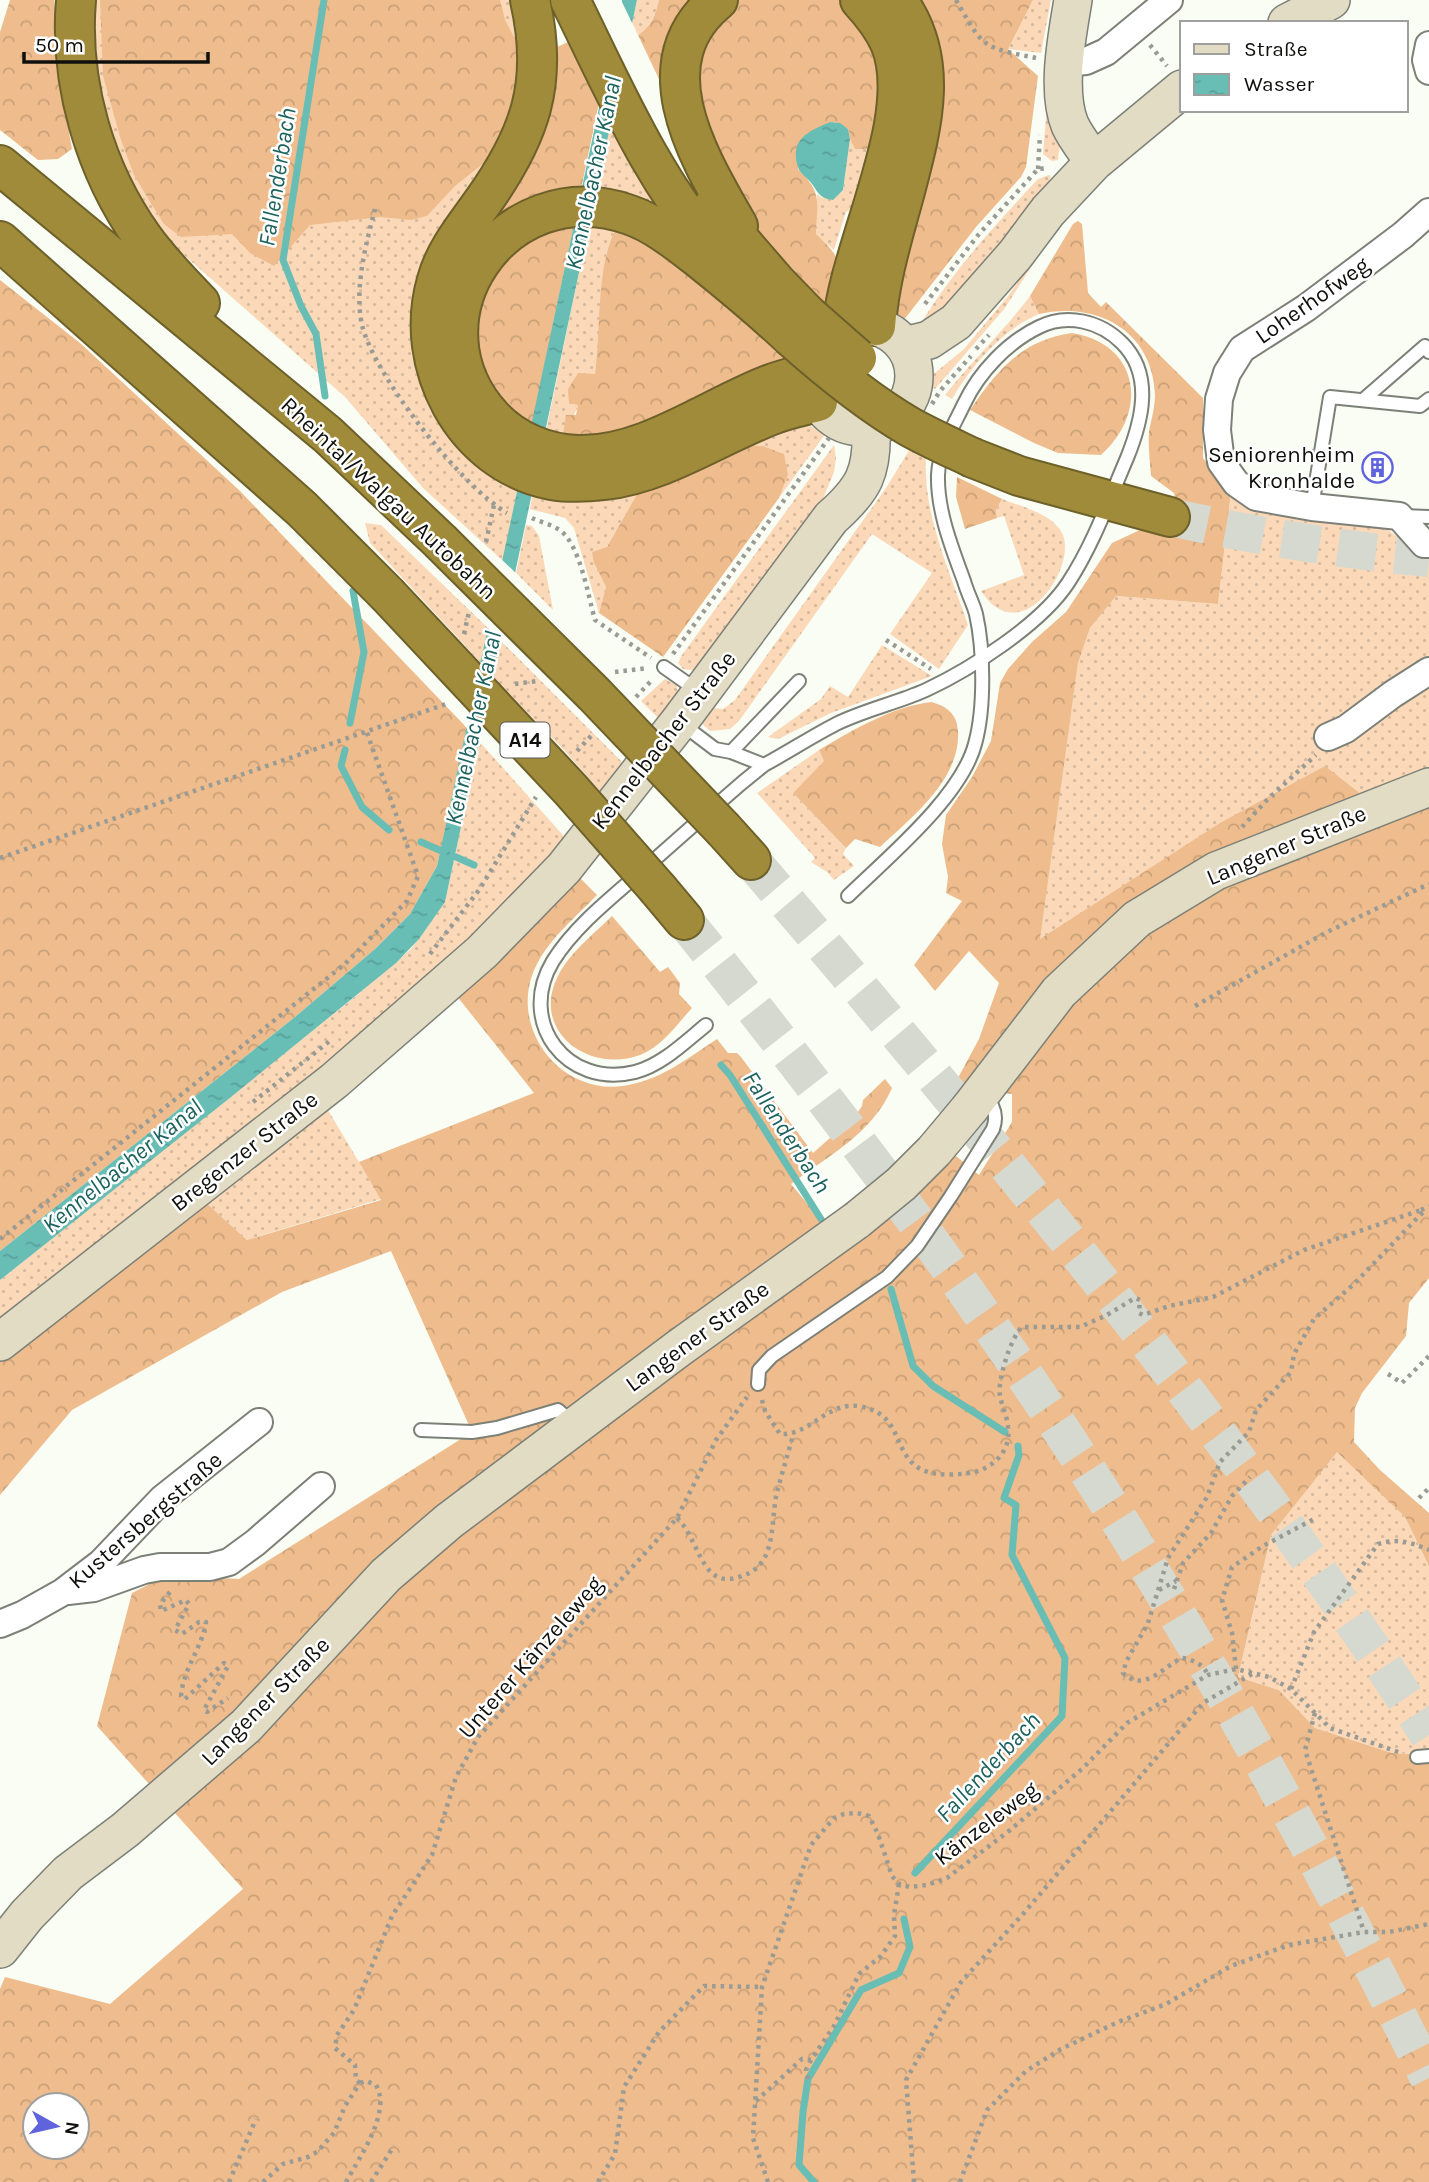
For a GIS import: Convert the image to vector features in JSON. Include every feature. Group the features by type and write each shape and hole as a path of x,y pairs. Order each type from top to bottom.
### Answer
{"highway":[{"path":"76,0 74,34 82,95 104,167 128,216 157,257 328,435"},
{"path":"530,0 538,46 538,71 531,112 519,145 507,167 456,240 443,264 432,301 430,328 433,356 453,411 485,448 542,449 555,467 579,455 629,447 771,384 835,413"},
{"path":"570,0 651,160 695,226 844,335"},
{"path":"600,0 654,110 710,207 758,261 844,335"},
{"path":"718,0 700,19 683,54 680,76 682,101 695,148 758,261"},
{"path":"860,0 882,28 891,45 897,68 898,95 894,125 851,274 844,306 844,335 834,374 910,427 978,448 1019,476 1170,517"},
{"path":"844,335 883,276 918,139 925,87 919,43 897,0"},
{"name":"Rheintal/Walgau Autobahn","path":"2,167 328,435 440,541 595,695 751,860"},
{"path":"513,450 507,431 487,411 469,382 460,351 459,321 467,287 484,256 504,235 531,218 553,210 577,206 631,215 844,335"},
{"name":"A14","path":"2,243 302,509 387,594 571,790 684,920"}],"main road":[{"path":"1073,0 1056,62 1067,116 1094,162"},
{"path":"1291,21 1331,0"},
{"name":"Kennelbacher Straße","path":"482,952 564,868 679,722 831,518 848,471 817,352 827,339 844,335 929,340 942,333 956,322 1015,255 1048,211 1094,162 1178,81"},
{"path":"835,413 883,424 905,405 912,391 844,335"},
{"name":"Langener Straße","path":"0,1949 27,1915 68,1872 125,1830 246,1726 386,1575 449,1521 678,1348 857,1220 901,1184 934,1151 1059,992 1078,971 1137,919 1216,871 1429,787"},
{"name":"Bregenzer Straße","path":"0,1342 334,1081 482,952"}],"street":[{"path":"1056,62 1086,61 1106,52 1169,0"},
{"path":"1429,45 1426,60 1429,71"},
{"name":"Loherhofweg","path":"1399,516 1256,498 1236,483 1221,463 1217,430 1219,399 1227,373 1242,348 1306,308 1403,235 1429,212"},
{"path":"1399,516 1424,544 1429,544"},
{"path":"1328,737 1346,729 1429,671"},
{"name":"Kustersbergstraße","path":"0,1625 63,1592 101,1563 162,1499 259,1422"},
{"name":"Kustersbergstraße","path":"63,1592 94,1588 160,1567 210,1567 229,1562 321,1486"}],"lane":[{"path":"706,1026 654,1065 622,1074 597,1073 572,1063 553,1043 540,1015 539,997 552,962 598,910 764,765 838,723 946,679 981,659 1053,603 1069,582 1093,496 1138,428 1143,403 1143,380 1135,360 1123,344 1093,323 1073,320 1047,323 1012,344 982,376 967,397 941,453 938,473 943,518 975,613 981,659 975,746 963,772 923,823 848,895"},
{"path":"1363,400 1425,346 1429,352"},
{"path":"1312,507 1330,397 1420,406 1429,399"},
{"name":"Loherhofweg","path":"1399,516 1429,517"},
{"path":"664,667 701,693"},
{"path":"731,752 799,681"},
{"path":"679,722 715,749 731,752 764,765"},
{"path":"758,1384 759,1370 772,1356 887,1277 917,1246 993,1129 994,1108 975,1100"},
{"path":"421,1430 472,1432 497,1428 558,1410 576,1426"}],"path":[{"path":"956,0 984,44 993,49 1056,62"},
{"path":"1136,28 1178,81"},
{"path":"920,310 979,234 1038,169"},
{"path":"630,702 664,667 835,413"},
{"path":"1303,450 1329,453"},
{"path":"532,518 559,529 568,538 575,550 595,620 664,667"},
{"path":"886,640 946,679"},
{"path":"0,858 460,699"},
{"path":"572,756 602,726"},
{"path":"0,1239 345,964 407,901 418,876 366,730"},
{"path":"429,956 479,890 530,803 539,794"},
{"path":"1195,1006 1327,932 1429,884"},
{"path":"251,1104 338,1035"},
{"path":"758,1384 765,1411 780,1434 793,1435 835,1409 858,1406 879,1414 895,1431 910,1464 916,1469 945,1477 983,1471 1002,1454 1008,1443 1009,1430 1000,1385 1015,1335 1022,1327 1080,1327 1135,1298 1140,1300 1139,1313 1143,1315 1213,1297 1304,1250 1429,1206"},
{"path":"1208,1675 1205,1668 1197,1662 1182,1658 1160,1674 1147,1679 1132,1680 1123,1673 1126,1662 1147,1628 1168,1558 1207,1497 1220,1462 1249,1432 1256,1410 1291,1372 1294,1354 1314,1319 1354,1284 1423,1212 1419,1210"},
{"path":"1388,1374 1402,1383 1429,1356"},
{"name":"Unterer Känzeleweg","path":"346,2182 374,2132 381,2104 376,2085 356,2081 355,2065 335,2048 335,2040 354,2010 392,1916 432,1855 456,1777 478,1737 677,1518 716,1440 740,1404 758,1384"},
{"path":"677,1518 686,1527 705,1564 716,1577 731,1580 747,1575 762,1562 771,1542 776,1496 793,1435"},
{"path":"1174,1589 1184,1563 1211,1533 1232,1496 1250,1477"},
{"path":"1419,1498 1429,1488"},
{"path":"1236,1669 1232,1633 1222,1600 1232,1567 1263,1546 1314,1519"},
{"path":"1423,1756 1385,1749 1330,1728 1291,1689 1314,1632 1377,1545 1392,1540 1406,1540 1429,1550"},
{"path":"1158,1590 1177,1581"},
{"path":"170,1583 169,1593 160,1604 161,1611 186,1600 189,1604 175,1630 182,1634 199,1622 206,1622 205,1632 189,1664 181,1696 185,1699 224,1663 229,1666 204,1710 208,1712 233,1695"},
{"name":"Känzeleweg","path":"899,1884 919,1886 947,1878 1009,1831 1083,1768 1127,1723 1208,1675 1236,1669 1269,1677 1291,1689"},
{"path":"914,2182 906,2080 961,1982 1023,1914 1203,1703 1253,1674"},
{"path":"1315,1713 1305,1750 1364,1932"},
{"path":"768,2182 753,2138 762,1987 811,1845 834,1818 857,1813 869,1816 892,1876 899,1884 894,1915 895,1936 881,1956 859,1974 834,2026 806,2070 808,2079"},
{"path":"960,2182 987,2110 1026,2071 1061,2049 1118,2022 1166,2004 1231,1966 1289,1945 1429,1924"},
{"path":"598,2182 615,2154 624,2087 659,2032 704,1986 762,1987"},
{"path":"755,2101 802,2059 811,2060"},
{"path":"263,2182 283,2164 317,2152 334,2133 345,2106 360,2083"},
{"path":"229,2182 256,2119"},
{"path":"371,2182 394,2146"}],"shaded area":[{"path":"88,0 517,0 525,67 508,139 450,224 518,487 503,561 423,488 345,397 158,232 105,134 87,24"},
{"path":"637,0 659,0 652,20 638,35 632,23"},
{"path":"1033,0 1051,0 1041,53 1008,49"},
{"path":"1047,106 1060,143 1058,160 1052,161 1043,154"},
{"path":"611,120 661,211 596,190"},
{"path":"850,139 855,149 876,149 853,208 846,212 834,250 816,234 817,194 822,198 843,190"},
{"path":"1049,175 1048,184 1006,236 962,301 915,333 972,252 1038,179"},
{"path":"589,224 616,229 609,245 602,280 600,338 595,373 563,435 546,431"},
{"path":"1050,237 1005,308 935,389 924,382 964,349 1008,296"},
{"path":"1030,296 1039,314 1013,329 989,350 952,399 945,395 1010,321"},
{"path":"806,424 826,433 779,498 788,475 738,445"},
{"path":"834,445 834,472 821,504 698,671 683,669 678,663 682,655"},
{"path":"910,449 926,458 926,480 933,522 968,625 939,669 890,634 932,573 872,534 739,721 730,729 710,731 701,723 713,708 723,709 735,700 886,488"},
{"path":"641,487 607,547 594,563 606,587 599,613 574,528 565,518 530,509 533,492"},
{"path":"1231,492 1265,511 1387,529 1417,552 1429,553 1429,783 1039,940 1078,663 1090,628 1115,596 1218,604"},
{"path":"1002,499 1051,520 1062,533 1065,547 1062,564 1043,597 1029,608 1013,613 997,608 981,591 1024,575 1004,516 997,518 996,510"},
{"path":"365,523 381,525 489,629 482,664 370,543"},
{"path":"526,525 532,526 539,536 553,610 516,573"},
{"path":"501,641 629,769 606,798 493,677"},
{"path":"882,645 932,676 831,713 778,739 768,737 821,699 830,686 848,697"},
{"path":"665,679 676,685 679,695 663,723 641,701"},
{"path":"479,741 569,842 378,1028 0,1329 0,1280 411,949 445,902"},
{"path":"819,750 825,761 793,793 846,848 843,854 854,866 834,880 811,862 815,858 757,793"},
{"path":"322,1100 381,1199 247,1240 202,1199"},
{"path":"1337,1451 1405,1517 1429,1566 1429,1755 1392,1753 1315,1728 1279,1690 1238,1677 1271,1535"}],"green space":[{"path":"10,0 54,0 58,71 72,149 58,159 38,160 0,130 0,32"},
{"path":"100,0 500,0 505,20 518,45 513,99 495,154 455,186 427,216 411,220 380,217 310,225 274,266 250,253 232,234 181,237 164,224 134,175 121,140 103,76"},
{"path":"659,0 700,0 668,98 638,35 652,20"},
{"path":"739,0 841,0 853,9 881,51 876,149 855,149 848,129 839,123 830,122 798,169 812,185 817,199 816,234 837,260 837,275 826,307 774,255 745,215 720,172 693,82 706,35"},
{"path":"914,0 1033,0 1008,49 1038,76 1026,167 1021,177 976,227 900,325 895,315"},
{"path":"570,41 600,98 581,189 497,222 492,218 555,48"},
{"path":"1078,221 1082,224 1088,293 1101,307 1106,302 1203,398 1203,458 1231,492 1218,604 1116,596 1090,628 1078,663 1040,939 1220,823 1325,766 1371,802 1429,783 1429,1278 1409,1303 1406,1336 1362,1393 1355,1408 1354,1442 1380,1470 1429,1513 1429,1566 1405,1517 1337,1452 1271,1535 1238,1677 1279,1690 1315,1728 1392,1753 1429,1755 1429,2182 0,2182 0,1989 5,1977 110,2004 243,1889 97,1726 132,1593 167,1575 239,1579 472,1432 391,1251 282,1292 72,1410 0,1495 0,1358 202,1199 247,1240 381,1200 359,1162 534,1093 452,990 577,875 597,895 549,945 537,964 529,987 528,1009 533,1031 544,1050 559,1067 577,1079 599,1086 623,1086 661,1074 717,1039 728,1053 737,1053 741,1057 813,1153 856,1115 863,1100 885,1079 892,1088 873,1118 848,1142 791,1184 845,1249 950,1151 979,1175 1012,1122 1012,1094 952,1089 979,1039 999,983 969,951 935,991 914,965 962,901 946,893 948,877 942,844 946,815 972,777 991,741 1000,683 1008,669 1032,642 1066,612 1112,543 1142,529 1176,503 1174,493 1151,476 1149,432 1155,395 1152,373 1133,338 1101,317 1061,311 1039,314 1030,296 1073,224"},
{"path":"574,225 532,425 500,409 470,334 483,279 525,240"},
{"path":"616,229 638,237 680,260 788,359 613,441 563,435 566,415 576,415 578,405 569,403 568,389 578,373 595,374 602,279 605,260"},
{"path":"0,280 80,343 240,491 467,728 437,866 410,914 375,949 295,1017 0,1251"},
{"path":"1072,333 1095,340 1112,351 1124,365 1130,382 1131,400 1126,419 1116,438 1101,455 1058,453 970,410 990,382 1012,359 1039,342"},
{"path":"738,445 763,446 784,454 788,475 779,498 663,657 599,613 606,587 594,563 592,552 607,547 641,487"},
{"path":"957,477 1002,499 996,510 997,518 965,529 956,497"},
{"path":"931,702 950,712 956,720 958,731 957,749 943,781 920,810 880,847 855,839 846,848 793,793 824,761 819,750 887,714"},
{"path":"612,916 660,972 668,967 680,983 679,994 692,1008 656,1046 640,1055 621,1059 584,1053 569,1043 558,1030 552,1014 551,996 563,967"}],"water":[{"name":"Kennelbacher Kanal","path":"622,0 637,0 445,902 419,939 396,963 0,1280 0,1251 295,1017 375,949 410,914 437,866"},
{"path":"830,122 840,123 848,129 850,139 843,190 833,200 818,193 802,174 796,157 796,149 803,137"}],"pier":[{"path":"618,0 621,0 635,29 614,125 598,94"},
{"path":"500,558 519,576 504,644 486,626"},
{"path":"479,661 496,680 482,744 464,725"}],"waterway":[{"name":"Fallenderbach","path":"324,0 283,260 301,306 316,334 325,396"},
{"name":"Fallenderbach","path":"350,723 364,652 353,591"},
{"name":"Fallenderbach","path":"345,750 341,766 362,807 389,830"},
{"name":"Fallenderbach","path":"421,842 444,852"},
{"name":"Fallenderbach","path":"456,857 474,865"},
{"name":"Fallenderbach","path":"721,1065 730,1075 821,1219"},
{"name":"Fallenderbach","path":"891,1289 913,1366 933,1386 1005,1432"},
{"name":"Fallenderbach","path":"915,1873 1062,1716 1065,1658 1012,1555 1016,1505 1004,1498 1019,1455 1018,1446"},
{"name":"Fallenderbach","path":"814,2182 799,2165 808,2079 861,1990 899,1973 910,1947 904,1919"}],"tunnel":[{"path":"1170,517 1299,542 1429,558"},
{"path":"751,860 930,1072 1105,1287 1272,1507 1429,1735"},
{"path":"684,920 797,1063 906,1208 977,1307 1102,1493 1161,1588 1273,1781 1327,1879 1429,2078"}],"place":[{"name":"Seniorenheim Kronhalde","path":"1378,467"}]}
